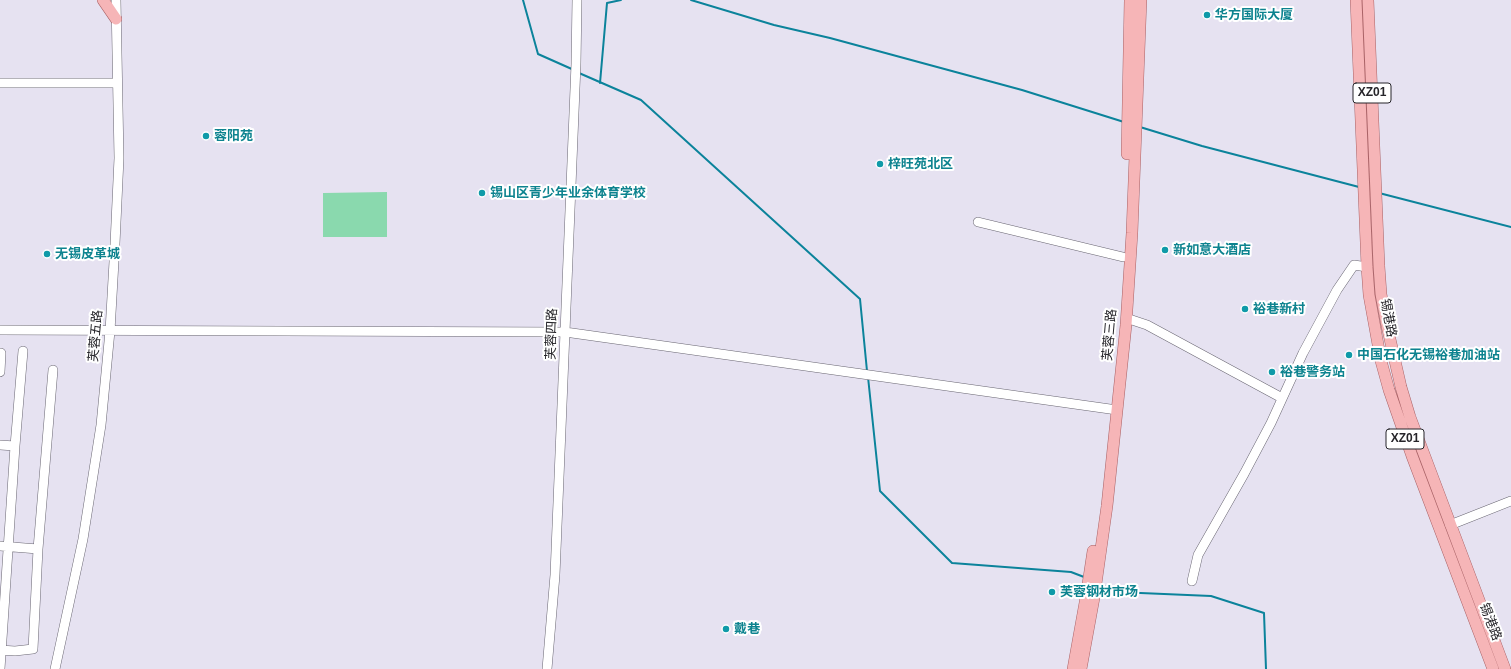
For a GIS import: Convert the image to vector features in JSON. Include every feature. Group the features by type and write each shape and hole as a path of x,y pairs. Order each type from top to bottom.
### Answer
{"main road":[{"path":"103,0 116,19"},
{"name":"芙蓉三路","path":"1113,410 1126,318 1132,233 1130,0"},
{"name":"芙蓉三路","path":"1132,106 1141,0"},
{"name":"锡港路","path":"1356,0 1367,267 1369,295 1375,328 1389,390 1412,456 1492,669"},
{"name":"锡港路","path":"1368,0 1375,186 1381,294 1393,358 1410,417 1505,669"},
{"name":"芙蓉三路","path":"1081,669 1094,566 1107,506 1122,257 1131,141"},
{"name":"芙蓉三路","path":"1072,669 1090,597"}],"street":[{"name":"芙蓉五路","path":"55,669 83,539 101,425 110,331 119,158 116,0"},
{"name":"芙蓉四路","path":"547,669 556,575 576,64 577,0"},
{"path":"0,83 117,83"},
{"path":"978,222 1122,257"},
{"path":"1192,581 1198,555 1244,474 1303,353 1337,290 1354,265 1367,267"},
{"path":"1126,318 1147,325 1282,398"},
{"path":"0,330 565,332 1113,410"},
{"path":"0,669 4,546 15,446 23,351"},
{"path":"0,372 1,353"},
{"path":"1,650 14,651 33,649 38,549 53,370"},
{"path":"0,445 15,446"},
{"path":"1450,525 1511,502"},
{"path":"4,546 38,549"}],"green space":[{"path":"387,192 387,237 323,237 323,193"}],"waterway":[{"path":"523,0 538,54 574,70"},
{"path":"600,83 607,3 621,0"},
{"path":"691,0 774,25 830,38 1022,90 1124,122"},
{"path":"579,73 641,100 860,299 867,371"},
{"path":"1140,127 1202,146 1359,187"},
{"path":"1379,193 1511,227"},
{"path":"868,377 880,491 952,563 1071,572 1084,577"},
{"path":"1099,584 1117,592 1211,596 1264,613 1266,669"}],"place":[{"name":"华方国际大厦","path":"1207,15"},
{"name":"蓉阳苑","path":"206,136"},
{"name":"梓旺苑北区","path":"880,164"},
{"name":"锡山区青少年业余体育学校","path":"482,193"},
{"name":"新如意大酒店","path":"1165,250"},
{"name":"无锡皮革城","path":"47,254"},
{"name":"裕巷新村","path":"1245,309"},
{"name":"中国石化无锡裕巷加油站","path":"1349,355"},
{"name":"裕巷警务站","path":"1272,372"},
{"name":"芙蓉钢材市场","path":"1052,592"},
{"name":"戴巷","path":"726,629"}]}
